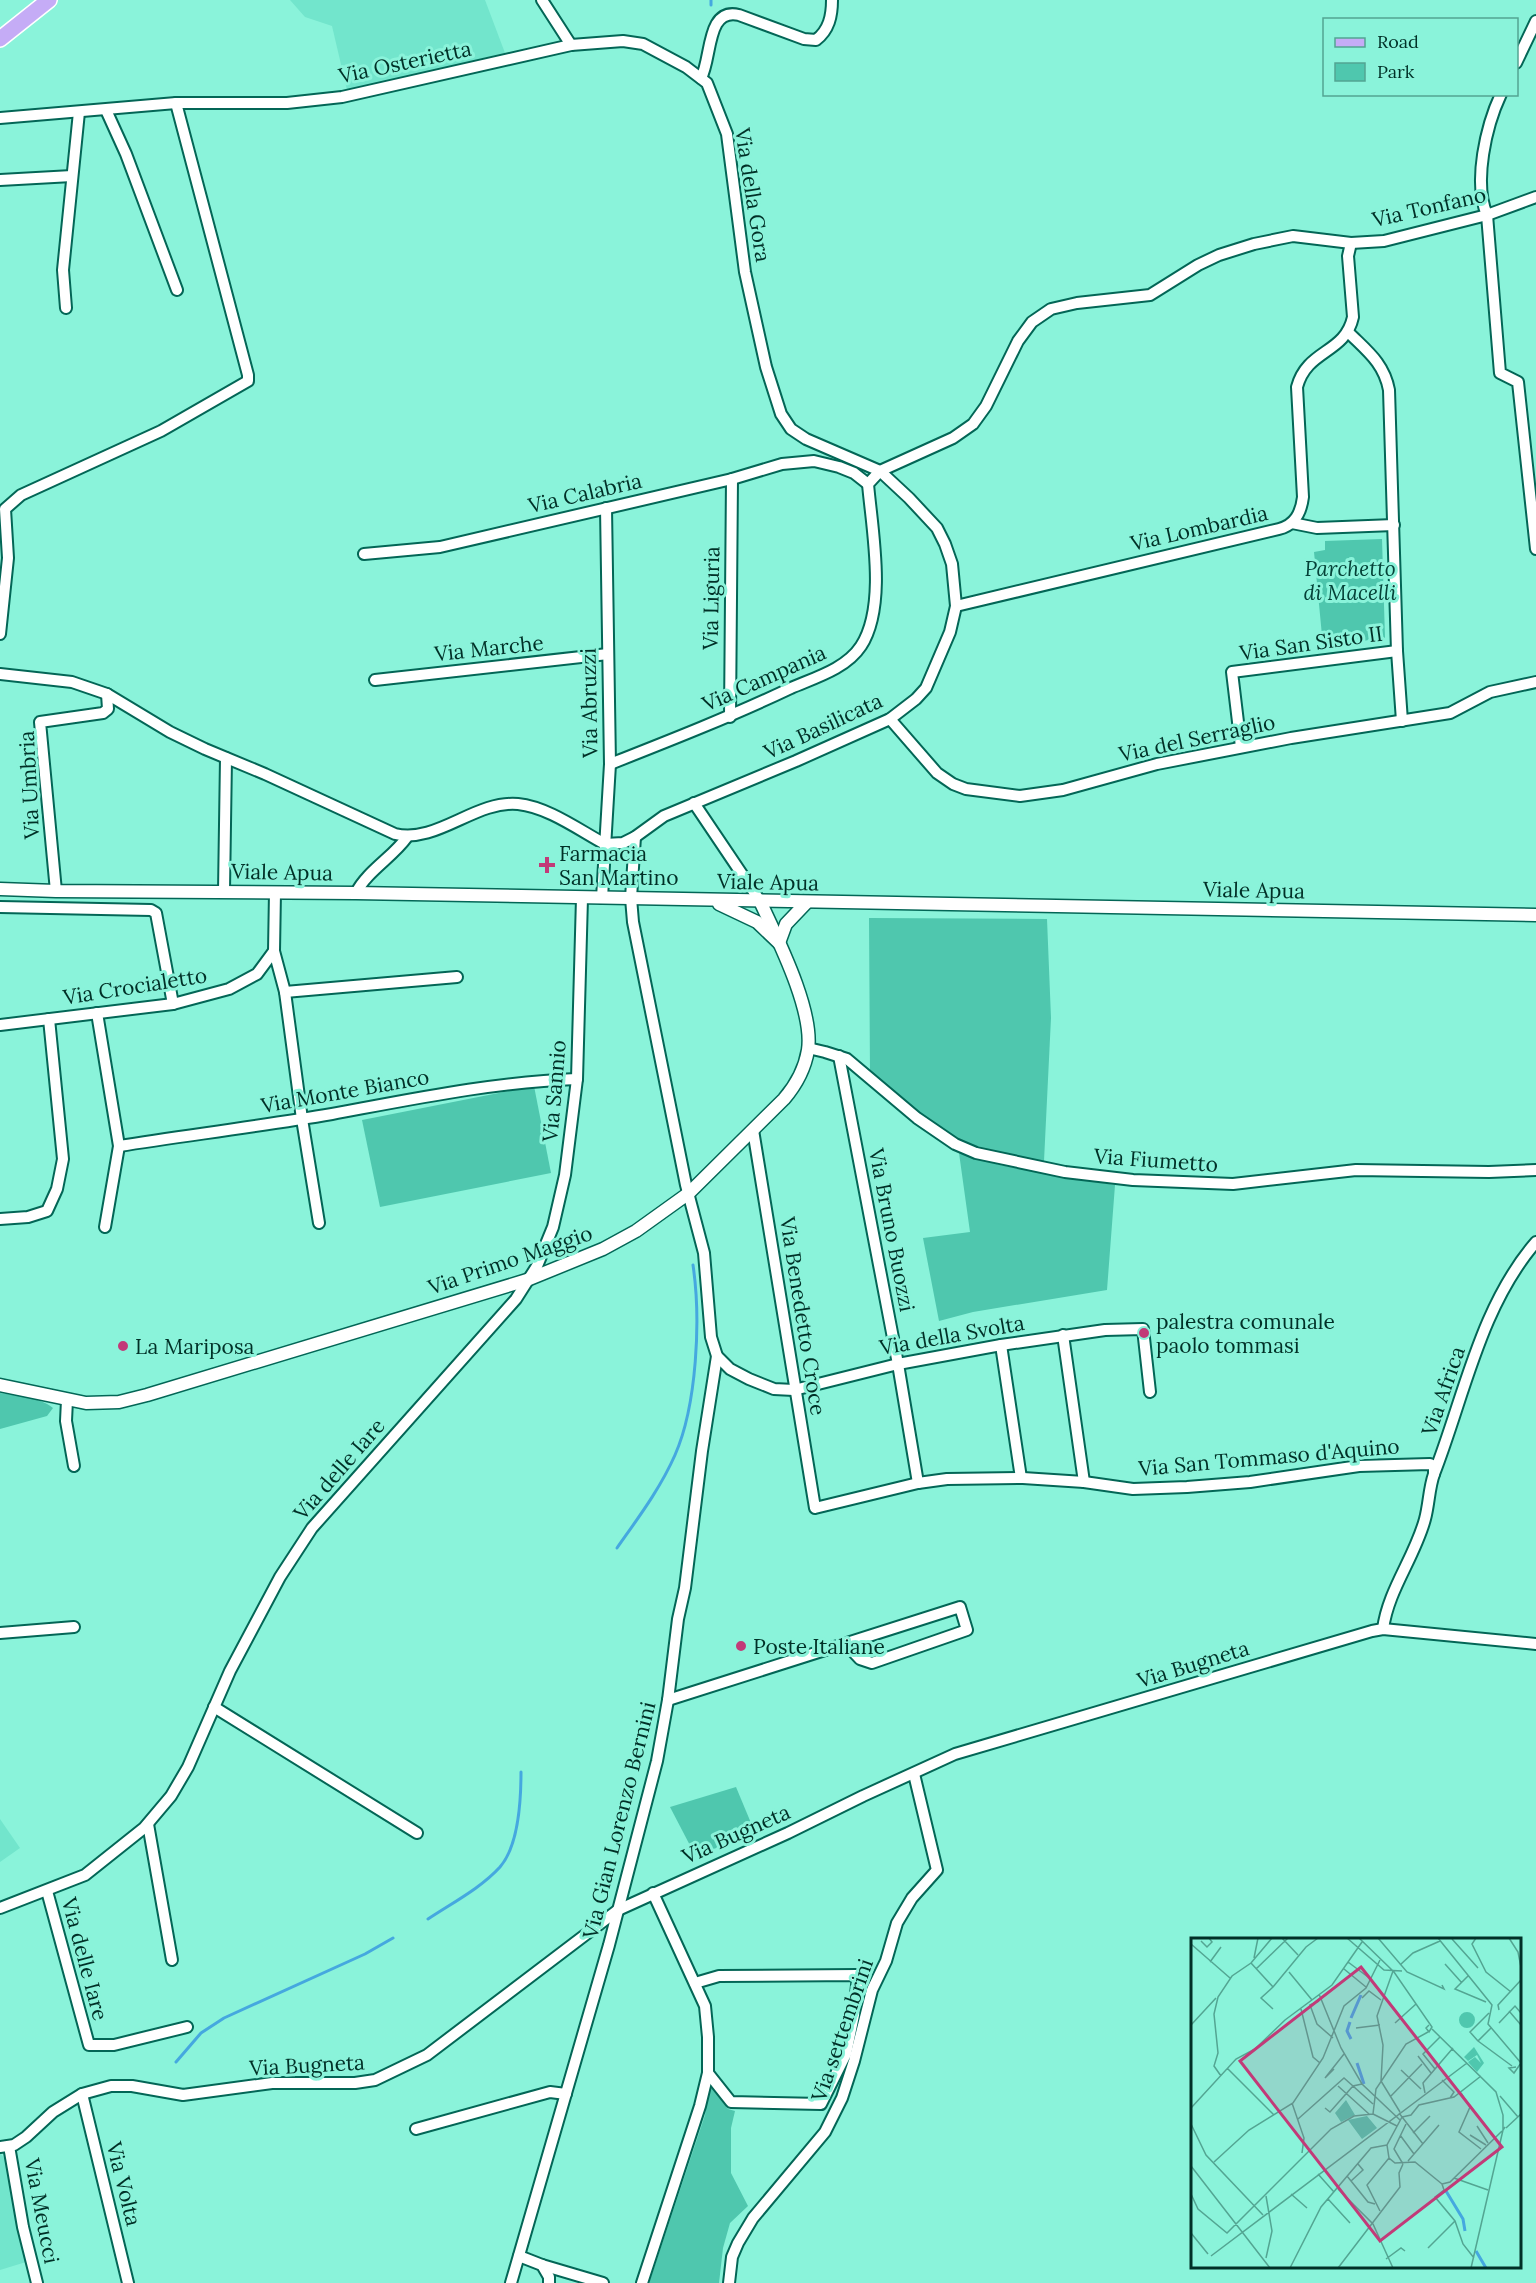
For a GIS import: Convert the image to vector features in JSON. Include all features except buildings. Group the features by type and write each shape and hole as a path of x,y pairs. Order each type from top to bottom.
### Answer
{"main road":[{"path":"0,39 49,0"}],"street":[{"path":"542,0 571,45"},
{"path":"701,78 706,69 714,27 722,16 733,13 804,39 816,40 825,34 831,18 832,0"},
{"path":"1518,59 1536,21"},
{"name":"Via Osterietta","path":"0,118 176,104 287,103 342,97 571,45 634,41 686,67 701,78"},
{"name":"Via della Gora","path":"701,78 711,90 727,134 745,272 766,367 781,414 791,429 806,439 880,471"},
{"path":"1500,96 1490,122 1484,156 1483,205 1487,215 1500,373 1518,382 1536,549"},
{"path":"0,634 8,558 5,509 21,495 160,431 248,381 249,375 221,266 176,104"},
{"path":"106,110 126,154 177,290"},
{"path":"66,308 63,270 80,112"},
{"path":"0,180 72,176"},
{"name":"Via Tonfano","path":"880,471 953,438 973,424 986,406 1018,341 1032,322 1051,309 1077,303 1150,295 1198,265 1254,243 1293,236 1351,243 1384,241 1487,215 1536,197"},
{"path":"1351,243 1348,256 1353,317 1348,332 1380,365 1387,375 1389,390 1397,651 1402,721"},
{"name":"Via Lombardia","path":"956,606 1279,530 1293,523 1302,507 1303,497 1297,404 1299,379 1308,364 1343,339 1348,332"},
{"path":"814,461 819,444"},
{"name":"Via Calabria","path":"364,554 440,547 732,479 782,464 814,461 854,473 868,484"},
{"path":"868,484 880,471"},
{"name":"Via Basilicata","path":"605,844 623,843 664,816 890,719 916,699 926,688 950,632 956,606 952,564 936,528 880,471"},
{"name":"Via Liguria","path":"730,717 732,479"},
{"name":"Via Campania","path":"610,764 730,717 841,665 860,647 871,622 875,585 868,484"},
{"name":"Via Abruzzi","path":"602,898 610,764 606,508"},
{"path":"1293,523 1317,528 1394,525"},
{"name":"Via San Sisto II","path":"1241,747 1232,672 1397,651"},
{"name":"Via Marche","path":"375,680 608,654"},
{"path":"0,674 72,682 106,693 170,732 376,826 407,837 436,829 490,807 517,804 551,815 605,844"},
{"name":"Via del Serraglio","path":"890,719 937,773 945,779 966,789 1020,796 1055,792 1157,764 1241,747 1450,713 1490,692 1536,682"},
{"name":"Via Umbria","path":"56,891 40,722 103,713 108,709 106,693"},
{"path":"224,891 226,758"},
{"path":"694,803 760,901"},
{"path":"356,893 407,837"},
{"path":"635,837 631,898 633,922 683,1173 704,1253 711,1337 717,1356"},
{"name":"Viale Apua","path":"0,889 356,893 1536,915"},
{"path":"275,892 274,951 285,992 319,1223"},
{"name":"Via Sannio","path":"527,1280 540,1260 559,1207 566,1175 577,1079 582,898"},
{"path":"710,900 757,922 779,943 786,924 807,902"},
{"name":"Via Primo Maggio","path":"0,1385 67,1400 103,1403 147,1395 527,1280 603,1249 636,1231 689,1193 794,1087 802,1071 808,1048 806,1018 779,943 760,901"},
{"path":"0,907 151,910 156,913 173,1004"},
{"name":"Via Crocialetto","path":"0,1025 173,1004 229,989 256,974 274,951"},
{"path":"285,992 457,977"},
{"path":"97,1013 119,1146 105,1227"},
{"path":"0,1219 28,1217 47,1211 57,1189 63,1159 49,1019"},
{"name":"Via Fiumetto","path":"808,1048 839,1056 857,1068 917,1118 955,1144 976,1153 1065,1172 1133,1180 1233,1184 1356,1170 1477,1172 1536,1170"},
{"name":"Via Bruno Buozzi","path":"839,1056 898,1364 918,1483"},
{"name":"Via Monte Bianco","path":"119,1146 302,1119 484,1087 538,1080 577,1079"},
{"name":"Via Benedetto Croce","path":"753,1130 815,1508"},
{"name":"Via Africa","path":"1383,1629 1386,1611 1425,1519 1434,1474 1440,1464 1472,1363 1503,1288 1536,1242"},
{"name":"Via delle Iare","path":"0,1908 86,1875 148,1824 171,1796 188,1767 230,1671 280,1577 312,1527 516,1299 527,1280"},
{"name":"Via della Svolta","path":"717,1356 730,1369 749,1380 774,1389 794,1390 898,1364 1001,1345 1105,1330 1143,1329 1150,1392"},
{"path":"1064,1335 1084,1482"},
{"path":"1001,1345 1021,1478"},
{"name":"Via Gian Lorenzo Bernini","path":"511,2283 645,1809 668,1700 678,1619 686,1588 712,1378 717,1356"},
{"path":"67,1400 66,1420 74,1466"},
{"name":"Via San Tommaso d'Aquino","path":"815,1508 918,1483 947,1479 1021,1478 1084,1482 1133,1489 1187,1487 1280,1478 1359,1466 1424,1463 1434,1466 1434,1474"},
{"path":"668,1700 960,1607 967,1630 872,1663 860,1659 846,1644"},
{"path":"0,1633 75,1627"},
{"name":"Via Bugneta","path":"5,2147 26,2137 53,2112 82,2094 111,2086 132,2086 183,2095 272,2083 355,2083 375,2080 427,2055 618,1910 955,1754 1383,1629 1536,1644"},
{"path":"214,1707 417,1833"},
{"name":"Via settembrini","path":"729,2283 732,2257 753,2218 825,2132 845,2088 872,1989 886,1961 897,1923 912,1898 937,1869 914,1774"},
{"path":"148,1824 172,1960"},
{"name":"Via delle Iare","path":"46,1891 89,2045 114,2044 187,2027"},
{"path":"642,2283 700,2106 708,2073 705,2006 653,1893"},
{"path":"695,1983 719,1976 858,1975 855,2015 846,2054 821,2104 731,2102 708,2073"},
{"path":"416,2129 550,2092 566,2094"},
{"name":"Via Volta","path":"82,2094 128,2283"},
{"name":"Via Meucci","path":"5,2147 37,2283"},
{"path":"519,2256 603,2283"},
{"path":"542,2265 549,2277 549,2283"}],"shaded area":[{"path":"290,0 485,0 505,53 347,90 332,26 305,17"},
{"path":"0,1819 20,1848 0,1862"},
{"path":"0,2153 5,2159 26,2262 0,2270"}],"green space":[{"name":"Parchetto di Macelli","path":"1382,539 1385,638 1323,646 1314,552 1325,550 1325,541"},
{"path":"869,918 1047,919 1051,1018 1044,1161 989,1152 958,1141 923,1118 870,1073"},
{"path":"534,1086 551,1173 380,1207 362,1120"},
{"path":"959,1153 1000,1165 1115,1185 1107,1290 973,1312 939,1321 923,1238 970,1232"},
{"path":"0,1393 35,1399 53,1408 47,1416 0,1429"},
{"path":"736,1787 756,1835 695,1855 670,1807"},
{"path":"709,2085 728,2109 735,2111 731,2128 731,2173 748,2206 730,2223 723,2248 719,2283 649,2283 705,2115"}],"waterway":[{"path":"711,0 711,5"},
{"path":"617,1548 663,1480 682,1435 692,1387 697,1336 693,1265"},
{"path":"428,1919 484,1882 506,1858 518,1821 521,1772"},
{"path":"176,2062 201,2033 224,2018 365,1954 393,1938"}],"place":[{"name":"Farmacia San Martino","path":"547,865"},
{"name":"palestra comunale paolo tommasi","path":"1144,1333"},
{"name":"La Mariposa","path":"123,1346"},
{"name":"Poste Italiane","path":"741,1646"}]}
